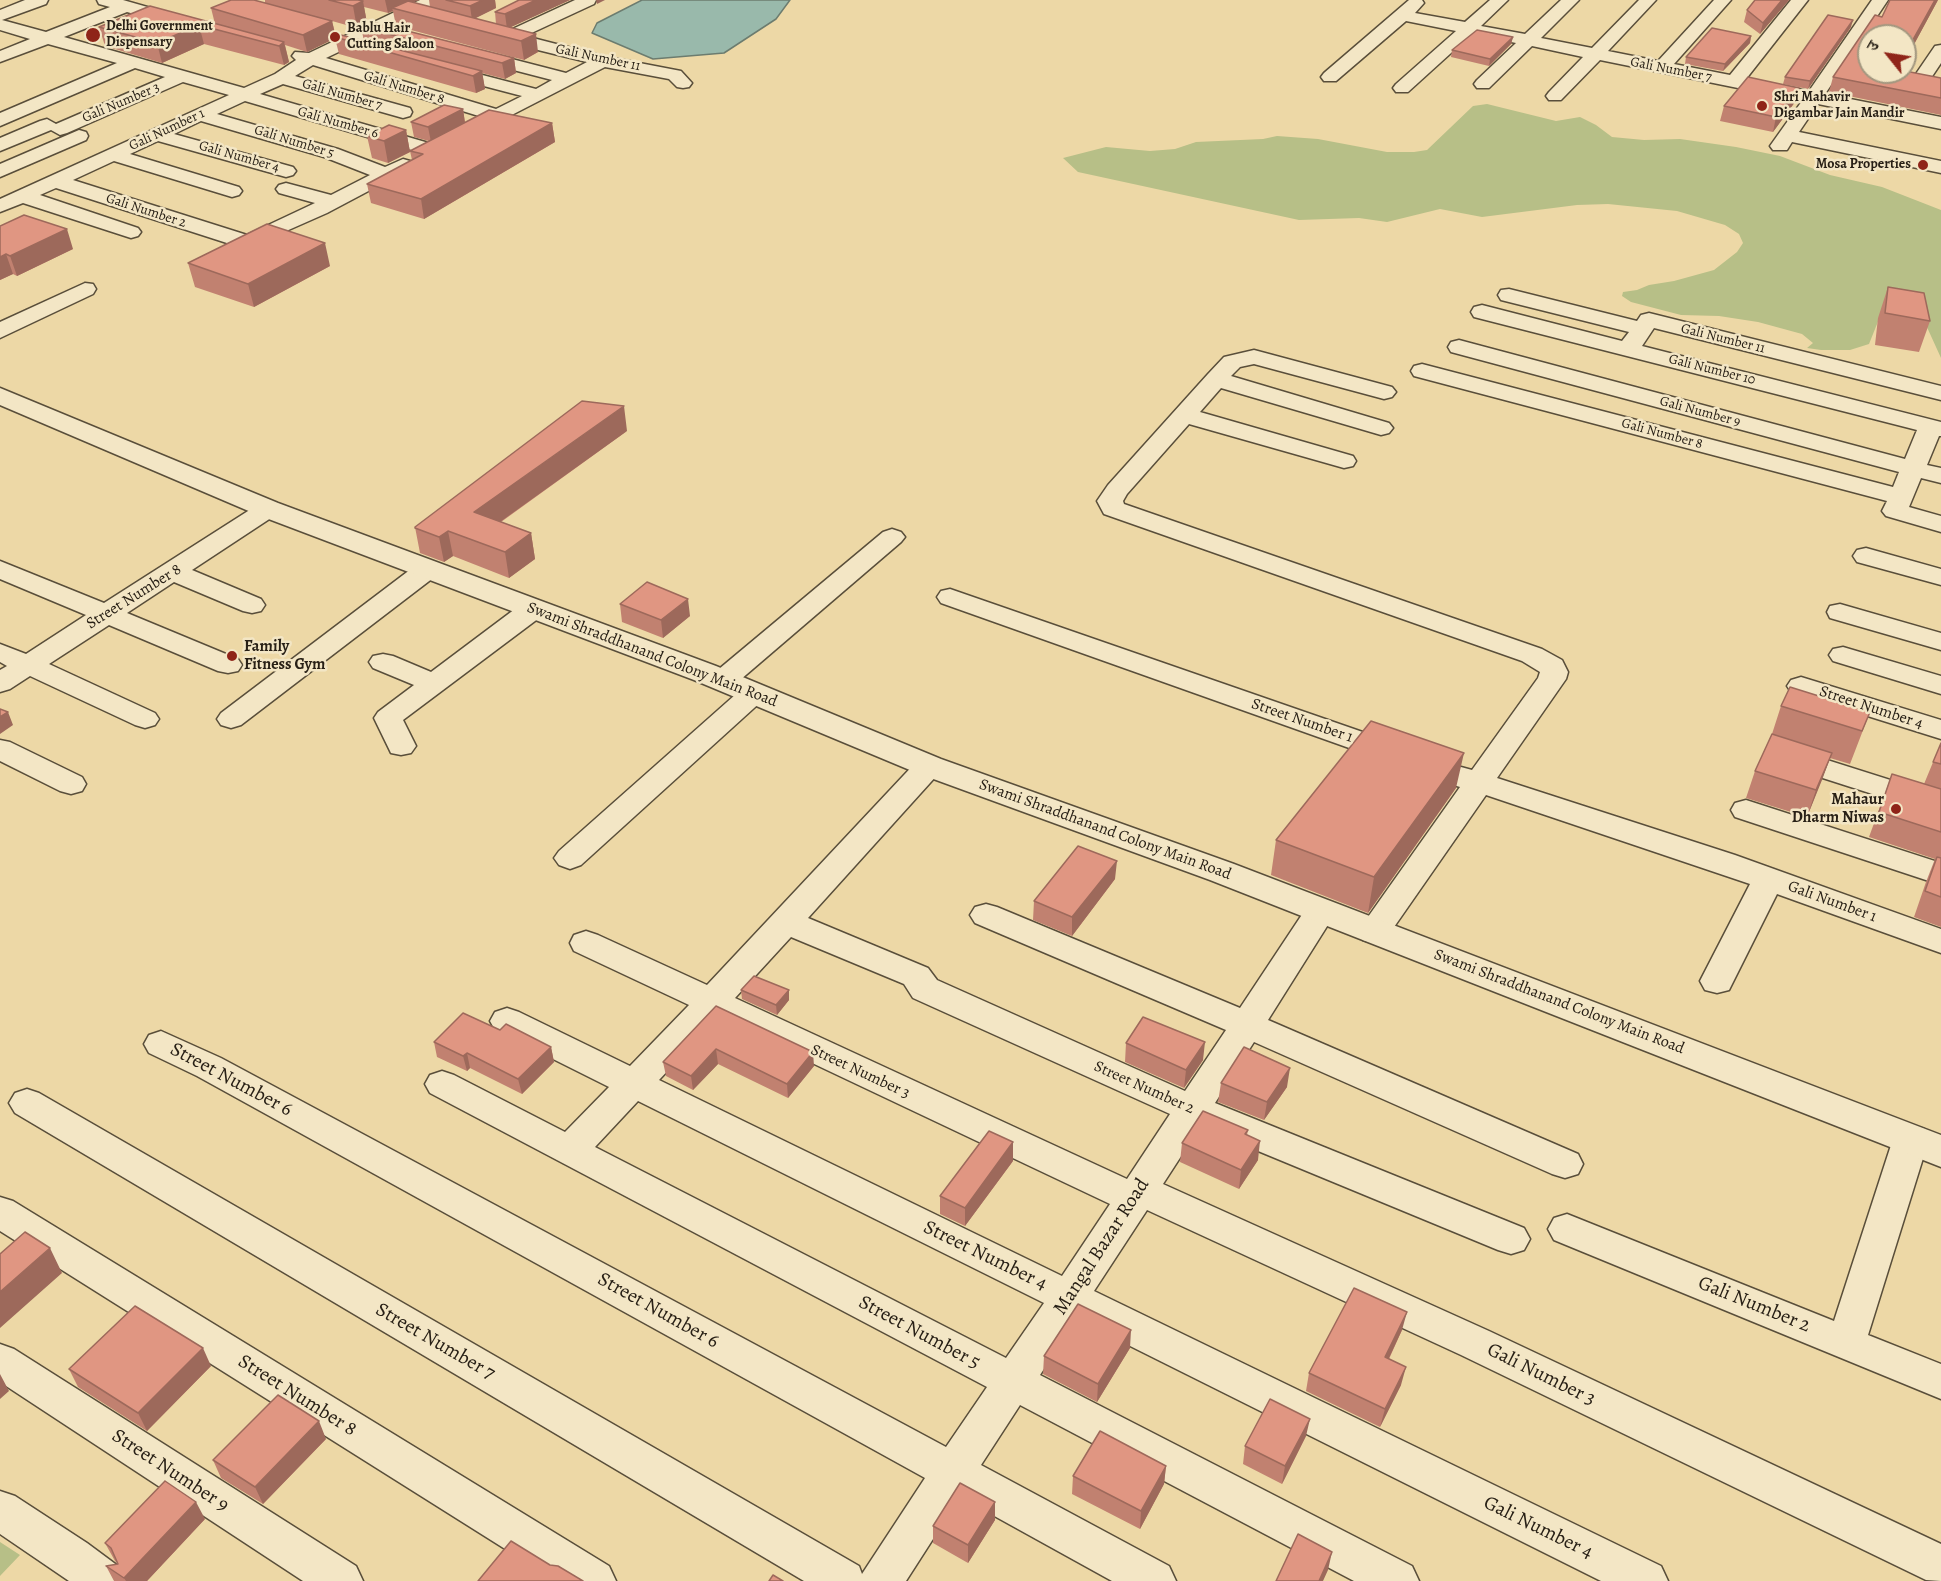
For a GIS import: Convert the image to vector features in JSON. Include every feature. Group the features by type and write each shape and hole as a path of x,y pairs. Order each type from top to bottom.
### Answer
{"street":[{"path":"0,16 40,0"},
{"name":"Gali Number 11","path":"509,38 588,0"},
{"path":"1330,77 1420,0"},
{"path":"1402,88 1500,0"},
{"path":"1483,84 1571,0"},
{"path":"1555,96 1648,0"},
{"path":"1661,69 1723,0"},
{"path":"1733,83 1800,0"},
{"path":"1880,0 1784,140 1941,167"},
{"path":"0,57 48,38 117,2 191,25"},
{"path":"148,13 170,4"},
{"path":"359,14 378,34 412,12 433,9"},
{"name":"Gali Number 7","path":"1402,15 1661,69 1941,123"},
{"name":"Gali Number 6","path":"5,30 48,38 107,54 432,150"},
{"name":"Gali Number 11","path":"483,30 603,61 675,75 684,83"},
{"name":"Gali Number 1","path":"0,206 281,78 340,37 378,34"},
{"path":"55,55 77,46"},
{"path":"1918,84 1936,67 1941,50"},
{"path":"466,52 567,79"},
{"name":"Gali Number 8","path":"289,53 498,116"},
{"path":"83,64 107,54"},
{"path":"333,202 603,61"},
{"path":"5,114 135,62"},
{"path":"423,65 538,95"},
{"name":"Gali Number 3","path":"0,145 54,127 182,76"},
{"name":"Gali Number 7","path":"281,78 403,112"},
{"path":"181,98 211,84"},
{"path":"1918,84 1941,88"},
{"path":"5,114 90,136 119,152 232,191"},
{"name":"Gali Number 5","path":"200,115 332,153 385,174"},
{"name":"Gali Number 4","path":"158,135 286,180 333,202"},
{"path":"0,171 90,136"},
{"name":"Gali Number 2","path":"55,181 237,240 250,241 333,202"},
{"path":"22,196 131,232"},
{"path":"0,331 85,289"},
{"name":"Gali Number 11","path":"1509,295 1642,329 1649,320 1941,393"},
{"name":"Gali Number 10","path":"1482,312 1936,427"},
{"path":"1628,349 1642,329"},
{"name":"Gali Number 9","path":"1459,347 1941,476"},
{"path":"1374,932 1552,680 1554,672 1552,666 1532,655 1144,522 1113,509 1110,501 1116,490 1216,379 1232,362 1242,358 1254,357 1384,392"},
{"name":"Gali Number 8","path":"1422,371 1901,497"},
{"path":"1216,379 1381,428"},
{"name":"Swami Shraddhanand Colony Main Road","path":"0,396 268,509 723,680 929,766 1222,872 1320,912 1926,1145"},
{"path":"1185,415 1344,461"},
{"path":"1936,427 1913,468 1895,511 1941,524"},
{"name":"Street Number 8","path":"0,683 268,509"},
{"path":"723,680 892,537"},
{"path":"1866,556 1941,577"},
{"path":"0,569 228,665"},
{"path":"231,719 428,569"},
{"path":"174,572 252,604"},
{"name":"Street Number 1","path":"950,597 1478,783 1724,863"},
{"path":"401,746 388,718 533,609"},
{"path":"1840,612 1941,642"},
{"path":"0,652 26,666 145,719"},
{"path":"1843,655 1941,685"},
{"path":"382,662 434,683"},
{"name":"Street Number 4","path":"1801,686 1941,730"},
{"path":"570,858 754,693"},
{"path":"0,749 71,784"},
{"path":"1766,749 1941,806"},
{"path":"570,1150 711,1003 929,766"},
{"path":"1746,810 1941,874"},
{"name":"Gali Number 1","path":"1724,863 1941,941"},
{"path":"1717,981 1768,879"},
{"name":"Mangal Bazar Road","path":"881,1581 1137,1195 1320,912"},
{"path":"986,915 1247,1025 1565,1164"},
{"name":"Street Number 2","path":"786,922 916,976 925,989 1192,1109 1511,1239"},
{"name":"Street Number 3","path":"586,943 711,1003 1137,1195"},
{"name":"Street Number 4","path":"507,1021 1462,1491"},
{"name":"Street Number 6","path":"161,1044 209,1067 1154,1581"},
{"name":"Street Number 5","path":"442,1084 1397,1581"},
{"name":"Street Number 7","path":"27,1104 844,1581"},
{"path":"1846,1343 1926,1145"},
{"name":"Gali Number 3","path":"1137,1195 1475,1343 1941,1566"},
{"name":"Street Number 8","path":"0,1212 594,1581"},
{"name":"Gali Number 2","path":"1567,1229 1941,1382"},
{"name":"Street Number 9","path":"0,1361 340,1581"},
{"name":"Gali Number 4","path":"1462,1491 1646,1581"},
{"path":"0,1510 72,1557 103,1581"}],"green space":[{"path":"1487,104 1556,121 1580,117 1612,137 1644,140 1680,139 1780,156 1830,175 1882,187 1941,210 1941,358 1926,325 1883,309 1869,344 1850,350 1821,350 1807,348 1813,343 1802,334 1758,322 1719,316 1681,315 1631,302 1622,296 1623,292 1714,270 1737,252 1743,243 1739,234 1725,225 1677,211 1608,204 1577,205 1482,217 1440,209 1387,222 1359,218 1299,220 1078,172 1063,158 1106,147 1150,151 1175,149 1196,142 1263,139 1277,136 1318,139 1387,152 1414,152 1427,150 1473,106"},
{"path":"0,1542 20,1555 0,1576"}],"shaded area":[{"path":"642,0 790,0 776,19 724,53 653,59 592,33 597,23"}],"building":[{"path":"231,0 254,0 332,21 303,35 211,8"},
{"path":"329,0 358,0 363,1 353,6"},
{"path":"446,0 483,0 470,6"},
{"path":"519,0 536,0 505,14 495,12"},
{"path":"1755,0 1782,0 1763,23 1747,10"},
{"path":"1890,0 1935,0 1917,32 1917,24 1869,24 1875,15 1882,17"},
{"path":"408,1 536,34 521,41 392,8"},
{"path":"150,6 284,42 279,46 199,25 157,43 99,27"},
{"path":"1828,15 1853,20 1810,81 1785,77"},
{"path":"372,22 514,58 502,63 361,27"},
{"path":"1712,28 1751,36 1725,64 1686,57"},
{"path":"1477,30 1513,37 1490,59 1452,50"},
{"path":"341,35 482,71 473,76 335,37"},
{"path":"1857,42 1857,82 1833,77"},
{"path":"1917,73 1941,78 1941,98 1869,84 1917,84"},
{"path":"1748,77 1799,88 1776,117 1724,106"},
{"path":"444,105 463,109 428,127 411,122"},
{"path":"489,110 552,123 421,199 367,184 423,154 410,151"},
{"path":"389,125 406,130 384,141 367,136"},
{"path":"24,215 67,229 10,256 6,254 0,257 0,226"},
{"path":"267,224 325,243 248,284 188,263"},
{"path":"1888,287 1924,293 1930,321 1885,313"},
{"path":"582,401 624,406 474,512 531,533 505,552 448,531 439,537 415,528 415,527"},
{"path":"647,582 688,599 661,620 620,604"},
{"path":"1790,687 1870,712 1862,731 1781,706"},
{"path":"0,709 8,712 0,717"},
{"path":"1371,721 1464,753 1374,877 1276,840"},
{"path":"1772,734 1832,753 1816,790 1755,771"},
{"path":"1941,743 1941,764 1933,762"},
{"path":"1892,774 1941,789 1941,832 1879,812"},
{"path":"1078,846 1117,861 1072,917 1034,901"},
{"path":"1937,857 1941,858 1941,897 1925,891"},
{"path":"754,976 789,990 776,1005 741,990"},
{"path":"716,1006 813,1052 787,1084 716,1049 691,1076 663,1062"},
{"path":"463,1013 500,1030 506,1024 551,1047 518,1079 467,1053 463,1056 434,1042"},
{"path":"1143,1017 1205,1042 1186,1070 1126,1043"},
{"path":"1244,1047 1290,1068 1267,1102 1221,1083"},
{"path":"1203,1111 1248,1130 1245,1134 1260,1141 1241,1170 1182,1143"},
{"path":"989,1131 1013,1142 965,1208 940,1196"},
{"path":"25,1232 50,1248 0,1292 0,1254"},
{"path":"1354,1288 1407,1312 1385,1357 1406,1367 1385,1409 1309,1373"},
{"path":"1078,1304 1131,1330 1098,1384 1044,1356"},
{"path":"135,1306 203,1348 138,1413 69,1369"},
{"path":"278,1395 319,1421 255,1487 213,1460"},
{"path":"1270,1399 1310,1419 1285,1466 1245,1446"},
{"path":"1100,1431 1166,1466 1141,1511 1073,1476"},
{"path":"165,1481 196,1502 124,1578 106,1566 118,1564 111,1548 105,1543"},
{"path":"960,1483 995,1502 968,1545 933,1526"},
{"path":"1298,1534 1332,1552 1319,1581 1276,1581"},
{"path":"511,1541 550,1565 558,1566 583,1581 478,1581"},
{"path":"773,1575 783,1581 769,1581"}],"place":[{"name":"Delhi Government Dispensary","path":"93,35"},
{"name":"Bablu Hair Cutting Saloon","path":"335,37"},
{"name":"Shri Mahavir Digambar Jain Mandir","path":"1762,106"},
{"name":"Mosa Properties","path":"1923,165"},
{"name":"Family Fitness Gym","path":"232,656"},
{"name":"Mahaur Dharm Niwas","path":"1896,809"}]}
